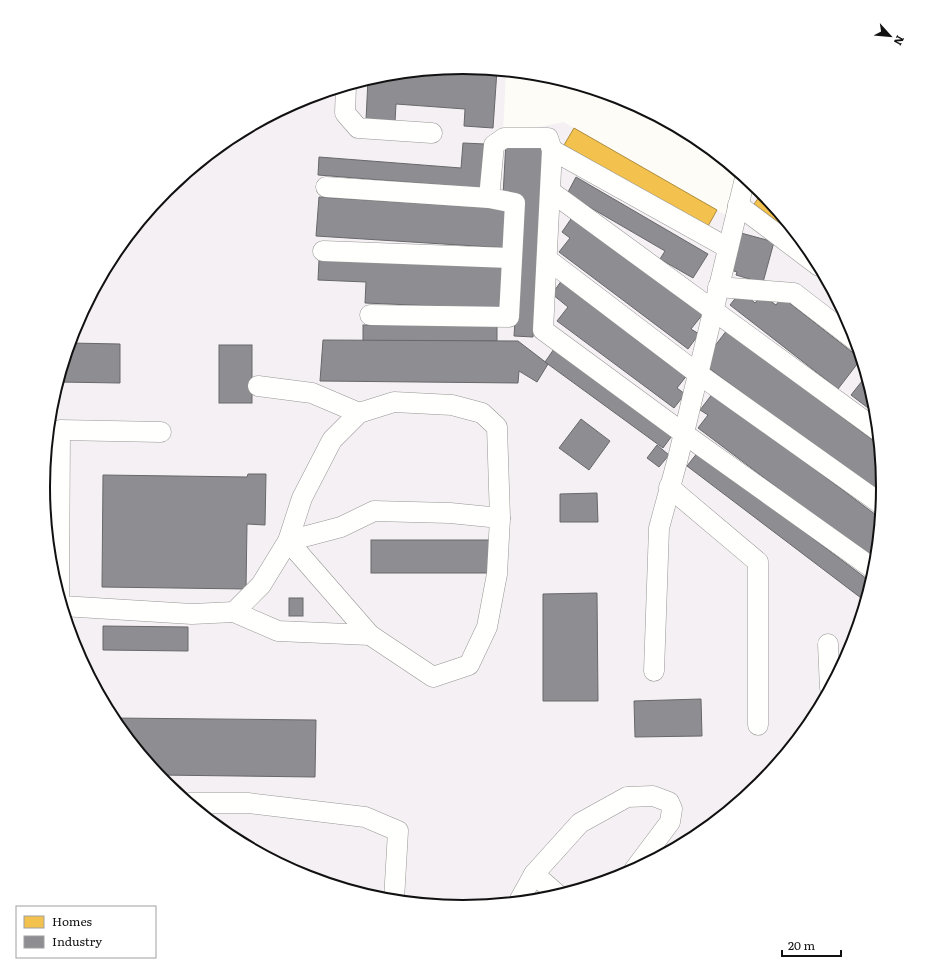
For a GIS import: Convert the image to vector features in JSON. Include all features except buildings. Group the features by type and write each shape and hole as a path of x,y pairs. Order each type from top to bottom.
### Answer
{"lane":[{"path":"346,91 345,113 358,128 432,133"},
{"path":"489,198 494,145 504,138 548,138 552,150 543,330 683,433 868,565"},
{"path":"552,150 728,248"},
{"path":"654,672 659,528 678,458 697,373 743,184"},
{"path":"326,188 489,198 515,203 509,317 370,315"},
{"path":"550,191 871,425"},
{"path":"738,205 803,254"},
{"path":"323,252 512,258"},
{"path":"547,259 697,373 876,500"},
{"path":"718,287 794,293 847,334"},
{"path":"258,386 312,393 359,413"},
{"path":"234,612 261,585 288,540 302,498 332,440 359,413 394,402 452,405 482,414 497,427 500,518 496,574 487,628 468,665 433,677 370,635 288,540"},
{"path":"59,573 60,430 161,432"},
{"path":"669,487 758,562 758,726"},
{"path":"288,540 341,527 374,511 450,513 500,518"},
{"path":"68,606 192,614 234,612 278,631 370,635"},
{"path":"828,644 830,677"},
{"path":"523,895 534,874 580,823 627,796 652,796 669,802 672,809 670,822 642,859"},
{"path":"197,803 248,803 365,818 398,831 394,894"},
{"path":"534,874 552,890"}],"shaded area":[{"path":"436,75 490,75 506,77 503,134 564,122 729,217 755,195 791,236 821,280 845,329 862,380 868,406 875,460 875,514 868,568 862,594 845,645 821,694 791,738 755,779 714,815 692,830 669,845 621,869 570,886 544,892 490,899 463,900 436,899 382,892 356,886 305,869 256,845 212,815 171,779 135,738 120,716 105,693 81,645 64,594 58,568 51,514 50,487 51,460 58,406 64,380 81,329 105,280 135,236 171,195 212,159 234,144 257,129 305,105 356,88 382,82"}]}
